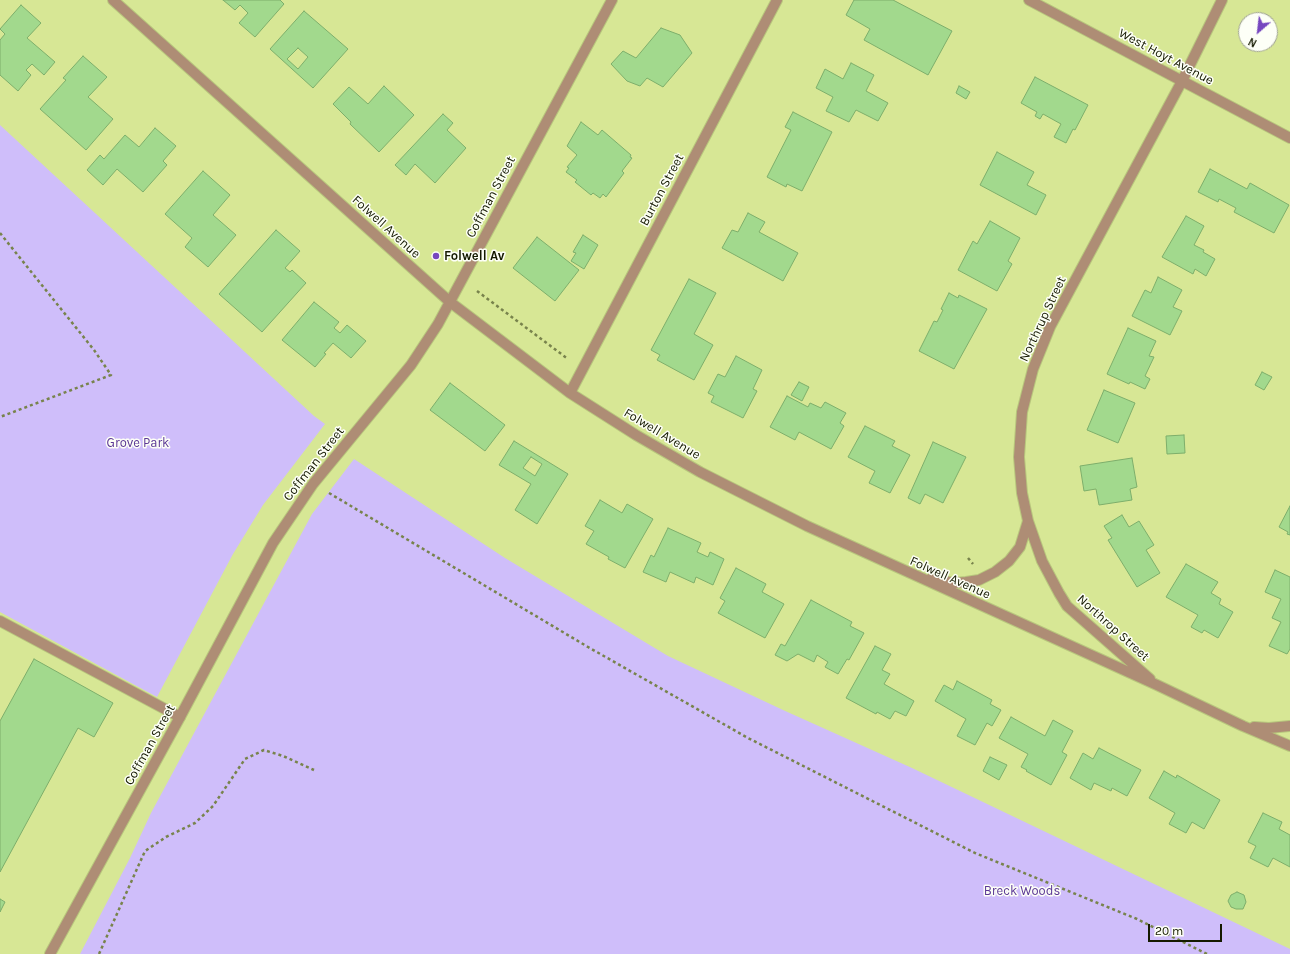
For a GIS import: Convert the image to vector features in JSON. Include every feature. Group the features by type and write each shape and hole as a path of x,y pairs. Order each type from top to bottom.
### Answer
{"street":[{"name":"Folwell Avenue","path":"113,0 450,302 570,393 636,435 700,472 807,526 1157,685 1243,726 1290,746"},
{"name":"Coffman Street","path":"50,954 180,717 273,543 313,484 411,365 438,324 612,0"},
{"name":"Burton Street","path":"570,393 777,0"},
{"name":"West Hoyt Avenue","path":"1029,0 1290,138"},
{"name":"Northrup Street","path":"917,577 955,583 979,580 995,572 1009,561 1020,547 1028,521 1022,492 1019,457 1022,412 1033,369 1050,327 1182,81 1222,0"},
{"name":"Northrop Street","path":"1028,521 1042,561 1067,606 1157,685"},
{"path":"0,621 180,717"},
{"path":"1243,726 1269,728 1290,726"}],"path":[{"path":"0,233 94,350 111,376 0,417"},
{"path":"477,291 569,360"},
{"path":"313,484 588,647 748,738 975,853 1137,920 1207,954"},
{"path":"99,954 145,850 166,836 195,823 213,806 245,759 264,750 283,756 314,770"}],"green space":[{"name":"Grove Park","path":"0,125 314,416 325,424 263,505 233,554 157,697 0,612"},
{"name":"Breck Woods","path":"354,459 505,558 668,656 912,768 1290,949 1290,954 80,954 130,858 151,813 312,514"}],"building":[{"path":"223,0 280,0 284,4 255,37 239,23 248,13 240,5 235,10"},
{"path":"854,0 893,0 952,31 928,75 864,40 870,29 846,15"},
{"path":"21,5 41,23 27,38 55,62 44,75 32,64 26,70 31,75 18,91 0,75 0,40 5,34 0,29"},
{"path":"304,11 348,49 313,88 270,49","holes":["298,48 308,57 298,69 287,59"]},
{"path":"661,28 680,35 692,53 663,87 647,78 640,86 627,81 611,64 623,51 636,58"},
{"path":"83,56 107,77 88,97 113,119 86,150 40,109 66,80 63,78"},
{"path":"851,63 874,75 866,91 888,103 878,121 856,110 849,122 826,111 833,97 816,88 825,69 843,79"},
{"path":"1035,77 1088,105 1075,130 1073,129 1066,143 1054,137 1061,124 1043,114 1040,119 1035,116 1037,112 1021,103"},
{"path":"384,86 414,115 379,152 350,124 351,122 333,104 349,87 368,104"},
{"path":"959,86 970,92 966,99 956,93"},
{"path":"793,112 832,132 802,191 787,184 786,187 767,177 791,130 785,127"},
{"path":"443,114 453,123 447,130 466,148 435,183 415,164 406,175 395,165"},
{"path":"581,122 598,135 602,130 631,155 630,157 632,158 622,171 624,173 606,197 603,194 600,198 593,193 591,195 575,182 577,180 566,172 569,168 567,167 577,155 567,146"},
{"path":"155,128 176,146 163,161 167,165 143,192 117,169 103,185 87,170 100,155 104,159 125,135 139,147"},
{"path":"997,152 1034,172 1027,185 1046,195 1036,215 980,185"},
{"path":"1210,169 1247,189 1250,183 1289,205 1274,233 1234,212 1236,208 1219,199 1218,202 1198,192"},
{"path":"203,171 230,195 213,215 236,235 208,267 185,247 192,238 165,214"},
{"path":"748,213 765,222 759,232 798,253 783,281 722,248 732,230 738,232"},
{"path":"1186,216 1204,226 1194,245 1204,250 1203,252 1215,259 1206,276 1195,269 1193,274 1162,257"},
{"path":"990,221 1020,238 1008,261 1012,264 997,291 958,270 973,241 977,244"},
{"path":"276,230 300,251 285,268 290,272 292,270 306,283 262,332 219,294"},
{"path":"583,235 598,245 584,269 571,261 576,253 573,252"},
{"path":"537,237 579,270 555,301 513,268"},
{"path":"1158,277 1182,290 1173,307 1182,311 1170,335 1132,316 1145,290 1151,293"},
{"path":"689,279 716,293 694,334 713,345 694,380 657,360 660,355 651,350"},
{"path":"949,293 958,298 959,295 987,309 954,369 919,351 934,321 937,322 943,310 941,309"},
{"path":"314,302 339,322 334,328 340,333 347,325 366,341 351,358 333,343 315,367 282,340"},
{"path":"1128,328 1156,341 1149,356 1154,357 1145,376 1150,379 1145,389 1130,382 1129,384 1107,374"},
{"path":"736,356 762,370 753,389 757,391 743,418 711,402 714,396 708,393 718,374 725,377"},
{"path":"1262,372 1272,377 1264,390 1255,385"},
{"path":"799,382 809,387 802,401 791,395"},
{"path":"450,383 505,425 485,451 430,410"},
{"path":"1104,390 1135,403 1118,443 1087,430"},
{"path":"787,396 808,407 810,403 821,408 825,402 846,413 840,423 844,426 831,449 799,432 795,440 770,427"},
{"path":"865,426 895,441 892,446 910,455 890,493 869,483 875,471 848,457"},
{"path":"1184,435 1185,453 1167,454 1166,436"},
{"path":"514,441 568,474 537,524 515,510 531,484 499,465","holes":["531,457 542,464 535,476 523,468"]},
{"path":"933,442 966,457 943,503 925,494 920,504 908,498"},
{"path":"1132,458 1137,487 1130,489 1132,500 1099,505 1096,489 1084,491 1080,466"},
{"path":"600,500 622,513 627,504 653,519 625,568 608,559 609,557 586,544 594,531 585,526"},
{"path":"1290,506 1290,535 1287,534 1288,532 1279,527"},
{"path":"1122,515 1129,527 1139,521 1154,545 1146,550 1160,573 1137,587 1108,540 1112,538 1104,526"},
{"path":"668,528 701,543 697,552 708,557 710,552 724,559 713,585 696,577 694,583 670,572 666,582 643,572 651,555 654,557"},
{"path":"1186,564 1218,582 1211,593 1221,599 1219,604 1233,612 1218,638 1204,630 1202,633 1191,627 1198,615 1166,597"},
{"path":"736,568 766,584 762,592 784,604 765,638 718,613 725,601 720,598"},
{"path":"1275,570 1290,577 1290,649 1287,654 1269,646 1281,622 1272,618 1281,599 1265,592"},
{"path":"811,600 852,622 850,626 864,633 849,660 847,659 838,674 825,667 828,662 817,655 814,662 798,654 787,661 775,655 781,644 785,646"},
{"path":"875,646 891,654 882,670 890,674 884,684 914,701 906,716 895,711 890,719 877,712 876,714 846,698"},
{"path":"34,659 113,703 94,737 78,728 0,872 0,721"},
{"path":"957,681 992,700 990,704 1001,710 992,726 987,723 975,745 957,736 966,719 935,701 944,685 953,690"},
{"path":"1011,717 1045,736 1053,720 1073,731 1062,752 1067,755 1051,785 1021,767 1028,754 999,738"},
{"path":"1099,748 1141,770 1127,796 1112,788 1111,791 1094,783 1091,790 1070,778 1083,753 1093,759"},
{"path":"990,757 1007,765 999,780 983,771"},
{"path":"1164,771 1176,778 1177,775 1220,800 1204,829 1192,822 1186,833 1169,824 1175,813 1149,798"},
{"path":"1263,813 1282,822 1279,829 1290,835 1290,867 1273,858 1268,867 1250,858 1256,846 1248,842"},
{"path":"1237,892 1244,895 1246,902 1243,909 1231,907 1228,901 1231,895"},
{"path":"0,899 5,902 0,912"}],"place":[{"name":"Folwell Av","path":"436,256"}]}
